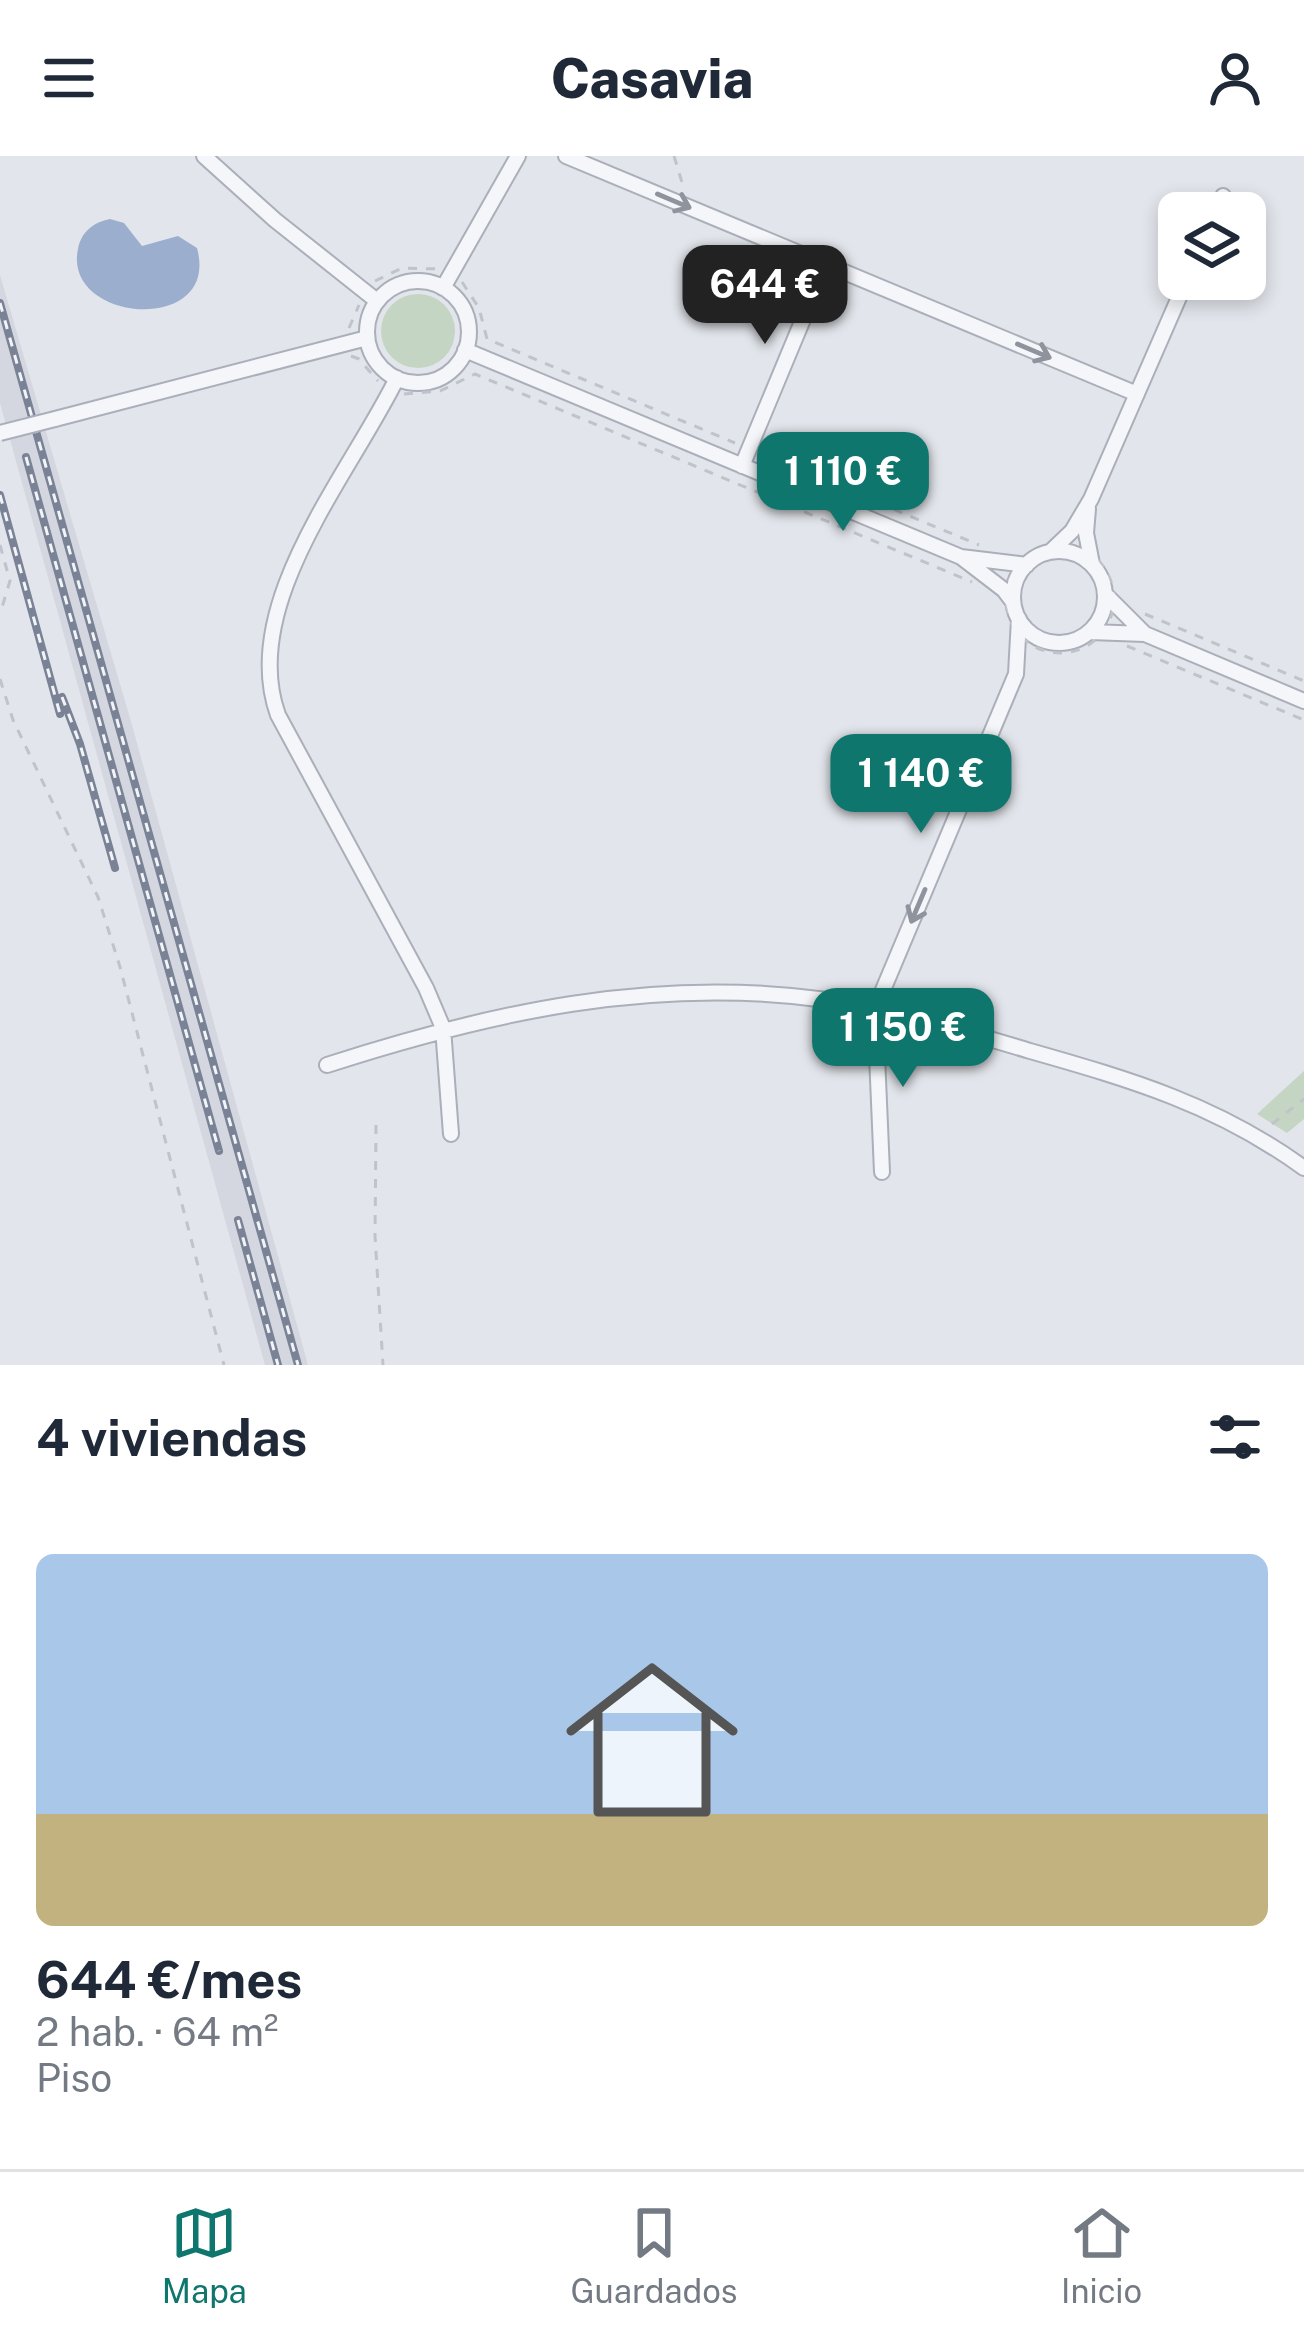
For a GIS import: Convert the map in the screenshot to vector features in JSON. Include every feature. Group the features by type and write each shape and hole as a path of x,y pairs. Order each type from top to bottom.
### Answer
{"street":[{"path":"204,156 377,301"},
{"path":"443,288 518,156"},
{"path":"566,156 1137,394"},
{"path":"742,466 826,264"},
{"path":"408,282 443,288 466,315 465,350 437,379 397,378 376,362 367,338 377,301 408,282"},
{"path":"465,350 961,557 1021,559 1055,548 1072,531 1091,499 1177,300"},
{"path":"0,433 367,338"},
{"path":"397,378 290,568 276,610 268,676 278,715 426,988 442,1028 451,1134"},
{"path":"1091,499 1086,526 1091,559 1112,595 1144,634"},
{"path":"1055,548 1091,559"},
{"path":"882,1172 875,1009 1016,674 1019,627 1006,600 961,557"},
{"path":"1006,600 1021,559"},
{"path":"1097,638 1112,595"},
{"path":"1019,627 1047,642 1144,634 1304,700"},
{"path":"327,1066 442,1028 553,1004 655,992 764,994 875,1009 1151,1086 1243,1128 1304,1168"}],"path":[{"path":"674,156 684,189 679,203"},
{"path":"366,280 411,267 440,269 447,265"},
{"path":"462,272 461,280 479,308 488,339 991,550"},
{"path":"346,330 354,323 358,295"},
{"path":"346,357 359,359 382,389"},
{"path":"398,398 440,391 475,374 982,586"},
{"path":"0,545 10,580 0,614"},
{"path":"1055,548 1101,564 1112,595 1097,638 1072,651 1036,647 1006,600 1021,559 1055,548"},
{"path":"1134,609 1304,681"},
{"path":"1123,644 1304,721"},
{"path":"0,679 14,720 98,897 224,1365"},
{"path":"1272,1124 1304,1099"},
{"path":"376,1125 375,1236 383,1365"}],"shaded area":[{"path":"0,275 132,725 308,1365 265,1365 0,403"}],"green space":[{"path":"418,294 444,305 455,331 444,357 418,368 392,357 381,331 392,305"},
{"path":"1304,1071 1304,1119 1287,1133 1257,1114"}],"water":[{"path":"110,219 124,223 142,246 178,236 197,248 198,276 186,296 166,306 140,309 115,304 93,292 80,274 78,249 89,229"}],"railway":[{"path":"0,303 298,1365"},
{"path":"26,457 219,1151"},
{"path":"0,495 60,714"},
{"path":"62,697 115,868"},
{"path":"238,1220 278,1365"}]}
